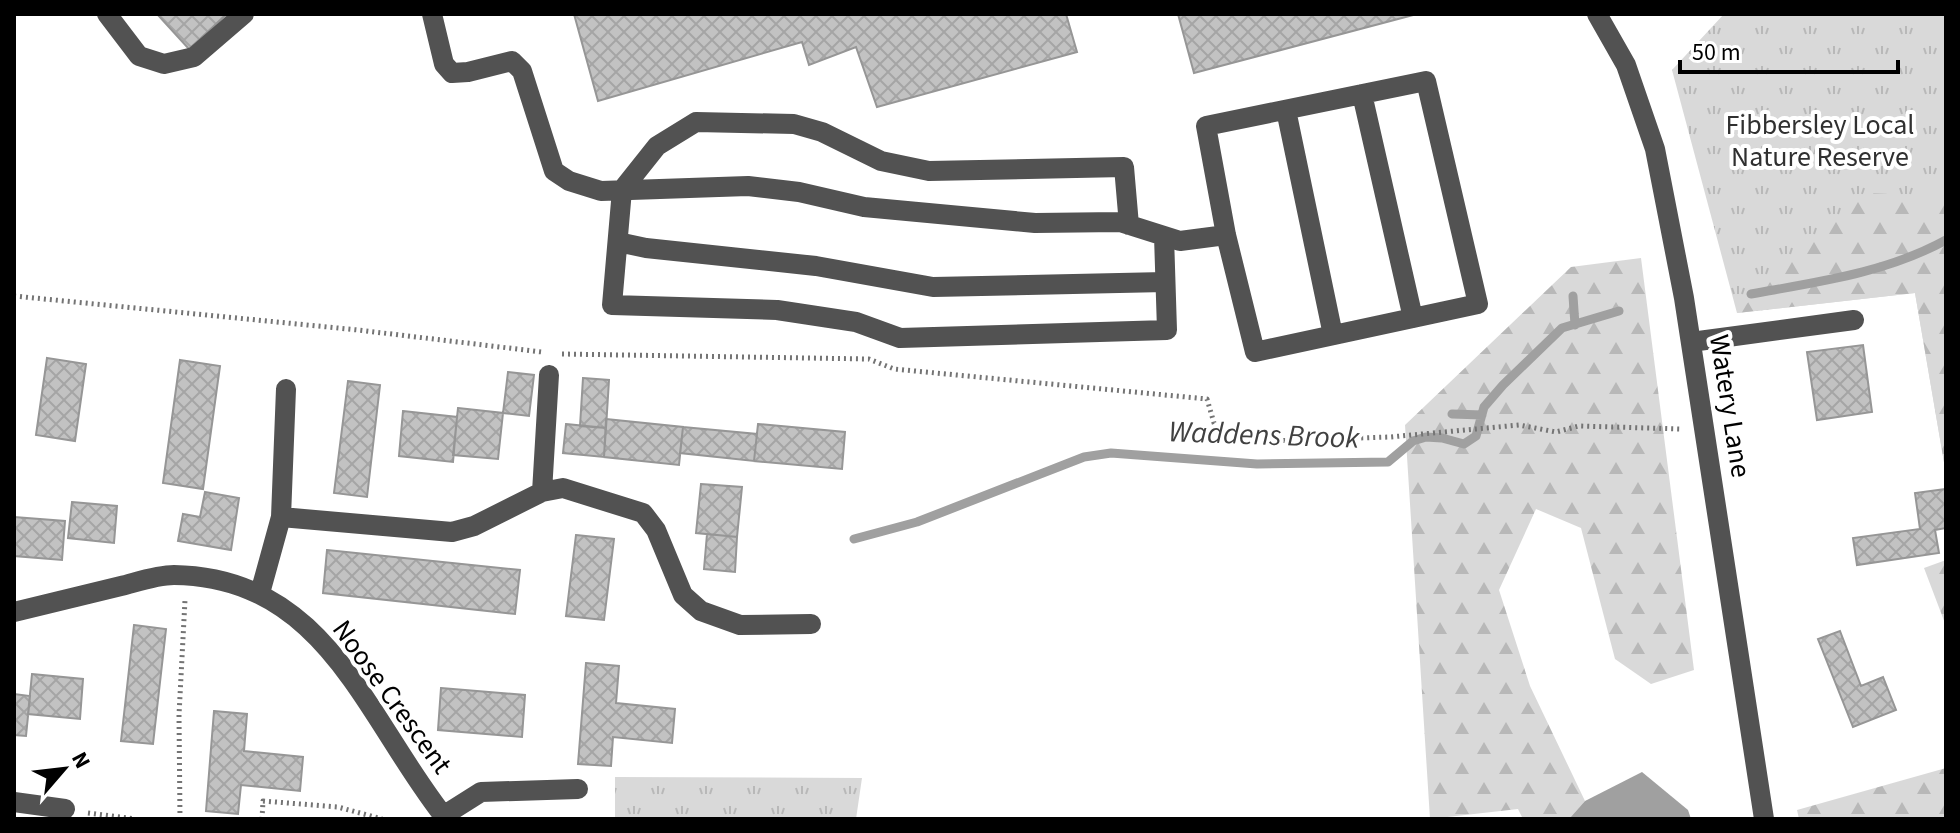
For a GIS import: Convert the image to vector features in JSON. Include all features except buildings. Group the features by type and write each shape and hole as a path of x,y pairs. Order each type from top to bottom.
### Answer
{"street":[{"path":"107,14 139,56 164,64 194,57 244,14"},
{"path":"432,14 444,64 452,73 512,61 522,71 554,171 569,181 601,191 748,186 799,192 864,207 1035,223 1120,222 1180,241 1226,235"},
{"name":"Watery Lane","path":"1597,14 1626,65 1655,149 1691,342 1764,819"},
{"path":"1426,81 1478,304 1255,352 1226,235 1206,126 1362,94 1426,81"},
{"path":"1362,94 1413,318"},
{"path":"1286,110 1333,335"},
{"path":"1129,225 1124,167 929,171 881,161 822,132 794,124 696,122 657,146 622,190 612,305 777,310 856,322 900,338 1167,330 1164,236"},
{"path":"618,242 646,248 816,266 933,287 1165,282"},
{"path":"1691,342 1854,320"},
{"path":"542,492 549,375"},
{"path":"260,593 281,517 286,389"},
{"path":"281,517 452,532 474,526 542,492 563,488 643,513 656,530 683,595 701,611 740,625 811,624"},
{"name":"Noose Crescent","path":"14,612 161,577 221,580 260,593 293,613 335,658 444,818"},
{"path":"444,818 481,792 578,789"},
{"path":"14,802 65,809"}],"path":[{"path":"14,296 553,353 549,375"},
{"path":"549,375 555,354 869,359 894,369 1207,399 1214,423 1235,442 1390,437 1519,425 1556,432 1579,426 1676,429"},
{"path":"180,819 179,715 186,576"},
{"path":"262,819 263,801 338,807 382,819"},
{"path":"65,809 135,819"}],"green space":[{"name":"Fibbersley Local Nature Reserve","path":"1724,14 1946,14 1946,474 1915,293 1737,313 1672,70"},
{"path":"1864,193 1946,196 1946,474 1915,293 1737,313"},
{"path":"1641,258 1694,670 1651,684 1615,659 1581,528 1536,509 1499,590 1530,686 1585,801 1569,819 1523,819 1518,809 1430,819 1405,425 1571,267"},
{"path":"1946,560 1946,626 1924,568"},
{"path":"1946,768 1946,819 1799,819 1797,810"},
{"path":"615,777 862,778 856,819 615,819"}],"shaded area":[{"path":"1642,772 1688,810 1691,819 1569,819 1585,801"}],"waterway":[{"name":"Waddens Brook","path":"1751,294 1875,268 1900,261 1946,240"},
{"path":"1573,296 1575,325"},
{"name":"Waddens Brook","path":"854,539 917,522 1084,457 1111,453 1257,464 1388,462 1413,441 1426,437 1464,444 1476,436 1484,407 1562,328 1619,311"},
{"path":"1452,414 1482,415"}]}
